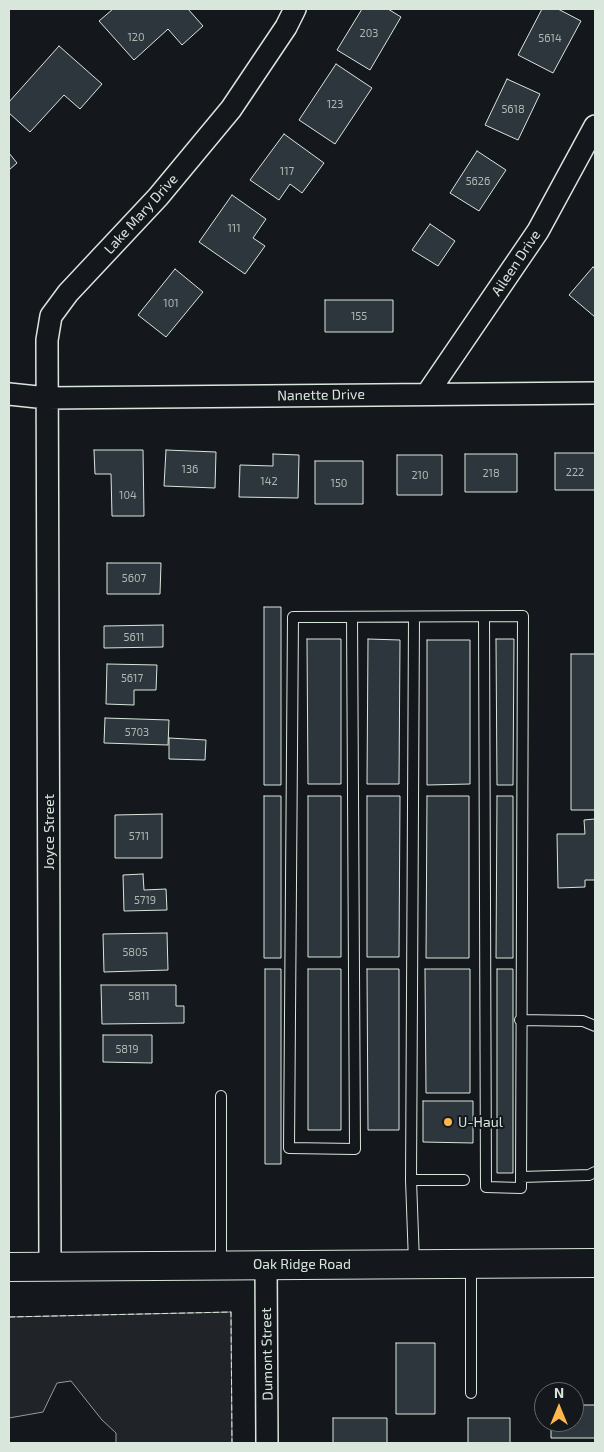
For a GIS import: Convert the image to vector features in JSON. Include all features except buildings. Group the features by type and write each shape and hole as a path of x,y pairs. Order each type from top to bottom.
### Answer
{"main road":[{"name":"Oak Ridge Road","path":"9,1267 595,1262"}],"street":[{"name":"Lake Mary Drive","path":"47,398 47,340 51,316 68,293 158,197 231,110 286,27 295,9"},
{"name":"Aileen Drive","path":"427,394 538,231 595,126"},
{"name":"Nanette Drive","path":"47,398 595,392"},
{"path":"9,394 47,398"},
{"name":"Joyce Street","path":"47,398 50,1267"},
{"name":"Dumont Street","path":"266,1264 267,1443"}],"lane":[{"path":"352,617 355,1149 289,1148 293,617 352,617 414,618 522,616 521,1188 486,1187 484,617"},
{"path":"414,618 411,1180 414,1263"},
{"path":"520,1020 583,1021 595,1026"},
{"path":"221,1096 221,1264"},
{"path":"521,1177 589,1175 595,1172"},
{"path":"411,1180 464,1180"},
{"path":"470,1263 470,1393"}],"shaded area":[{"path":"231,1312 232,1443 116,1443 116,1433 102,1420 71,1381 57,1383 43,1412 9,1418 9,1317"}],"fence":[{"path":"9,1317 231,1312 232,1443"}],"place":[{"name":"U-Haul","path":"448,1122"}]}
